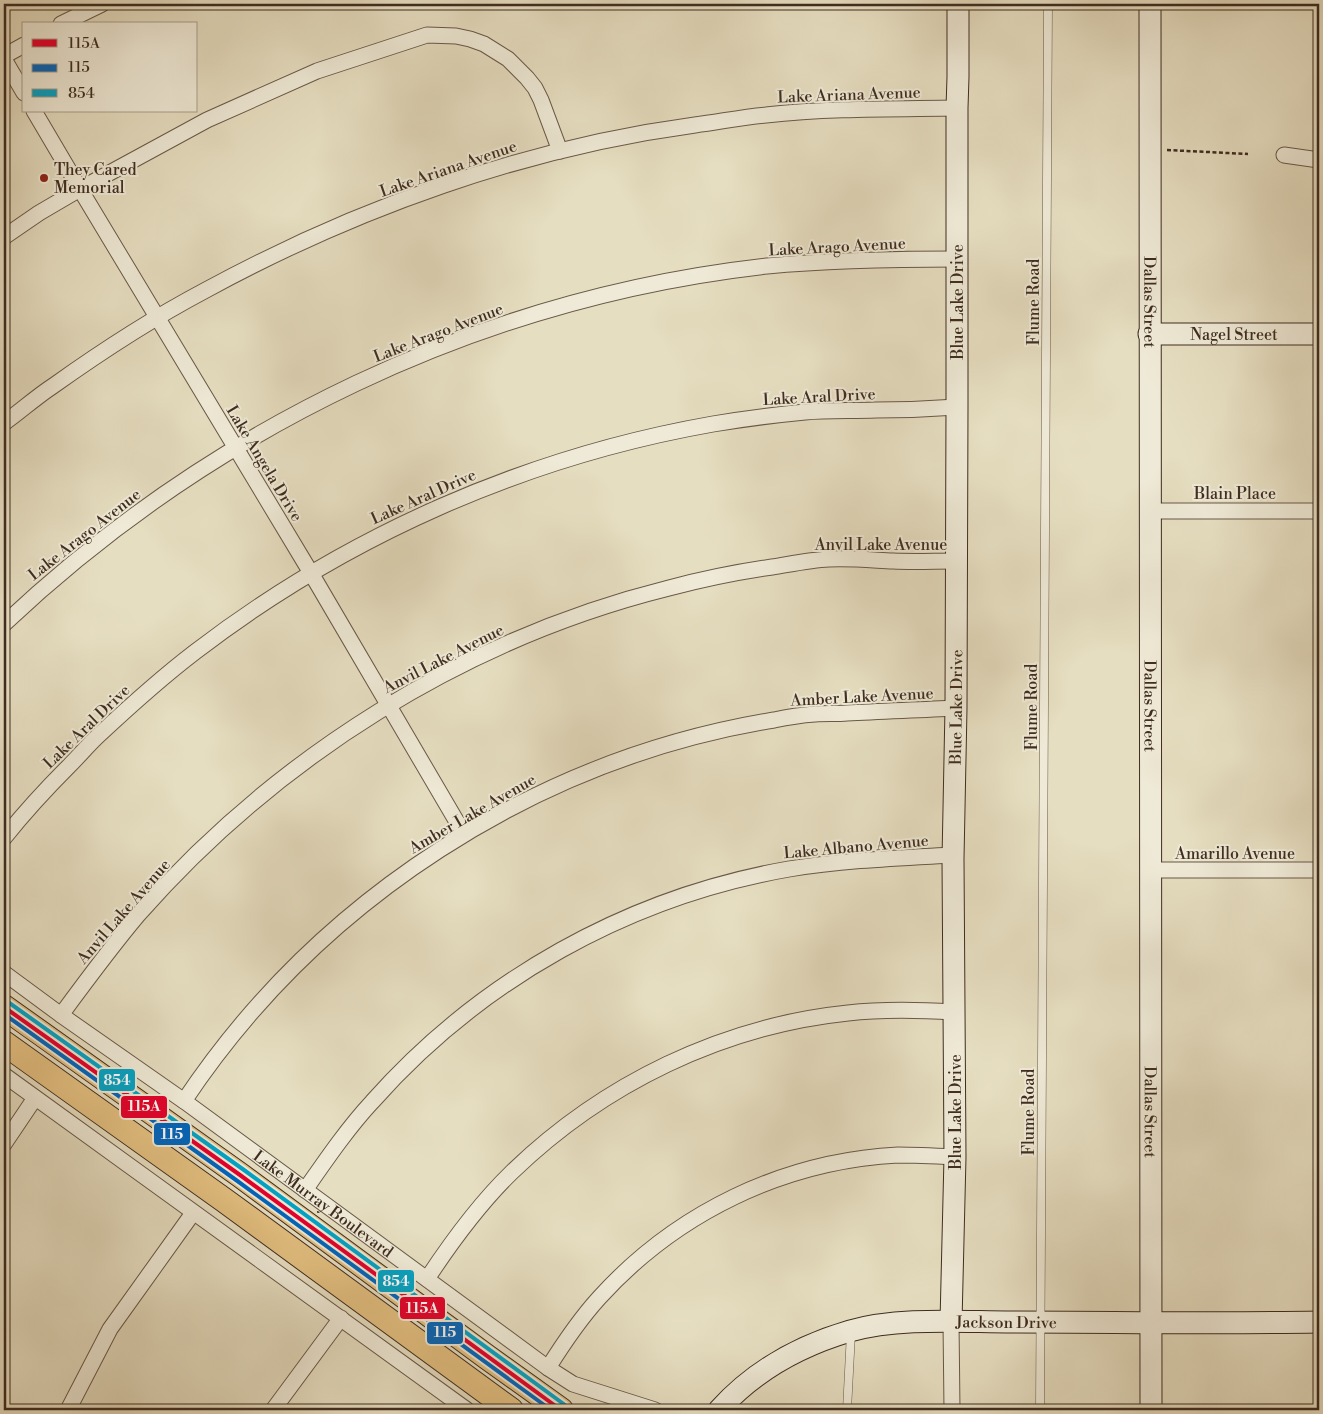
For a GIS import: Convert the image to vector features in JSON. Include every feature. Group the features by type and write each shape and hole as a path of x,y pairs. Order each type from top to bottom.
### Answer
{"main road":[{"name":"Lake Murray Boulevard","path":"4,1007 232,1170 561,1410"},
{"path":"4,1043 224,1200 511,1410"}],"street":[{"path":"65,22 102,4"},
{"name":"Blue Lake Drive","path":"952,1410 951,1322 955,1157 953,855 956,708 956,259 958,223 956,210 956,108 958,4"},
{"name":"Dallas Street","path":"1150,4 1151,1410"},
{"path":"4,237 80,189 184,132 317,71 427,35 448,35 470,39 484,44 508,58 535,88 542,100 560,151"},
{"path":"22,46 4,57 22,89"},
{"name":"Lake Ariana Avenue","path":"4,422 68,375 204,290 341,224 455,182 560,151 663,129 819,110 956,108"},
{"name":"Lake Angela Drive","path":"35,112 311,573 464,834"},
{"path":"1284,155 1319,160"},
{"name":"Lake Arago Avenue","path":"4,624 59,574 112,531 191,475 280,422 334,394 418,356 475,334 564,306 676,280 817,262 956,259"},
{"name":"Nagel Street","path":"1150,334 1319,334"},
{"name":"Lake Aral Drive","path":"4,838 44,791 89,745 158,682 195,652 232,624 311,573 378,535 438,507 527,472 618,444 664,434 758,417 806,412 957,407"},
{"name":"Blain Place","path":"1150,511 1319,511"},
{"name":"Anvil Lake Avenue","path":"61,1015 103,958 138,916 210,841 250,805 331,742 433,680 508,643 566,620 648,593 728,574 830,559 956,561"},
{"name":"Amber Lake Avenue","path":"184,1101 218,1053 276,984 336,927 412,867 505,811 578,776 655,748 734,727 814,714 956,708"},
{"name":"Lake Albano Avenue","path":"305,1190 331,1152 371,1102 423,1049 480,1002 541,961 573,943 607,926 660,904 752,876 828,864 953,855"},
{"name":"Amarillo Avenue","path":"1150,870 1319,870"},
{"name":"Lake Murray Boulevard","path":"4,973 184,1101 548,1368 573,1384 655,1410"},
{"path":"427,1279 466,1224 511,1173 568,1124 646,1074 711,1045 744,1034 796,1021 884,1010 954,1012"},
{"path":"4,1075 467,1410"},
{"path":"4,1144 35,1098"},
{"path":"548,1368 580,1321 618,1278 661,1240 718,1205 787,1175 842,1162 898,1156 955,1157"},
{"path":"68,1410 110,1329 193,1213"},
{"path":"273,1410 341,1318"},
{"name":"Jackson Drive","path":"719,1410 730,1397 753,1377 780,1359 810,1345 851,1331 900,1323 1041,1322 1151,1324 1319,1322"}],"lane":[{"name":"Flume Road","path":"1040,1410 1048,4"},
{"path":"847,1410 851,1331"}],"path":[{"path":"1165,150 1248,154"}],"transit line":[{"name":"854","path":"8,1002 244,1170 565,1405"},
{"name":"115A","path":"4,1007 240,1175 561,1410"},
{"name":"115","path":"4,1014 236,1180 551,1410"}],"place":[{"name":"They Cared Memorial","path":"44,178"}]}
